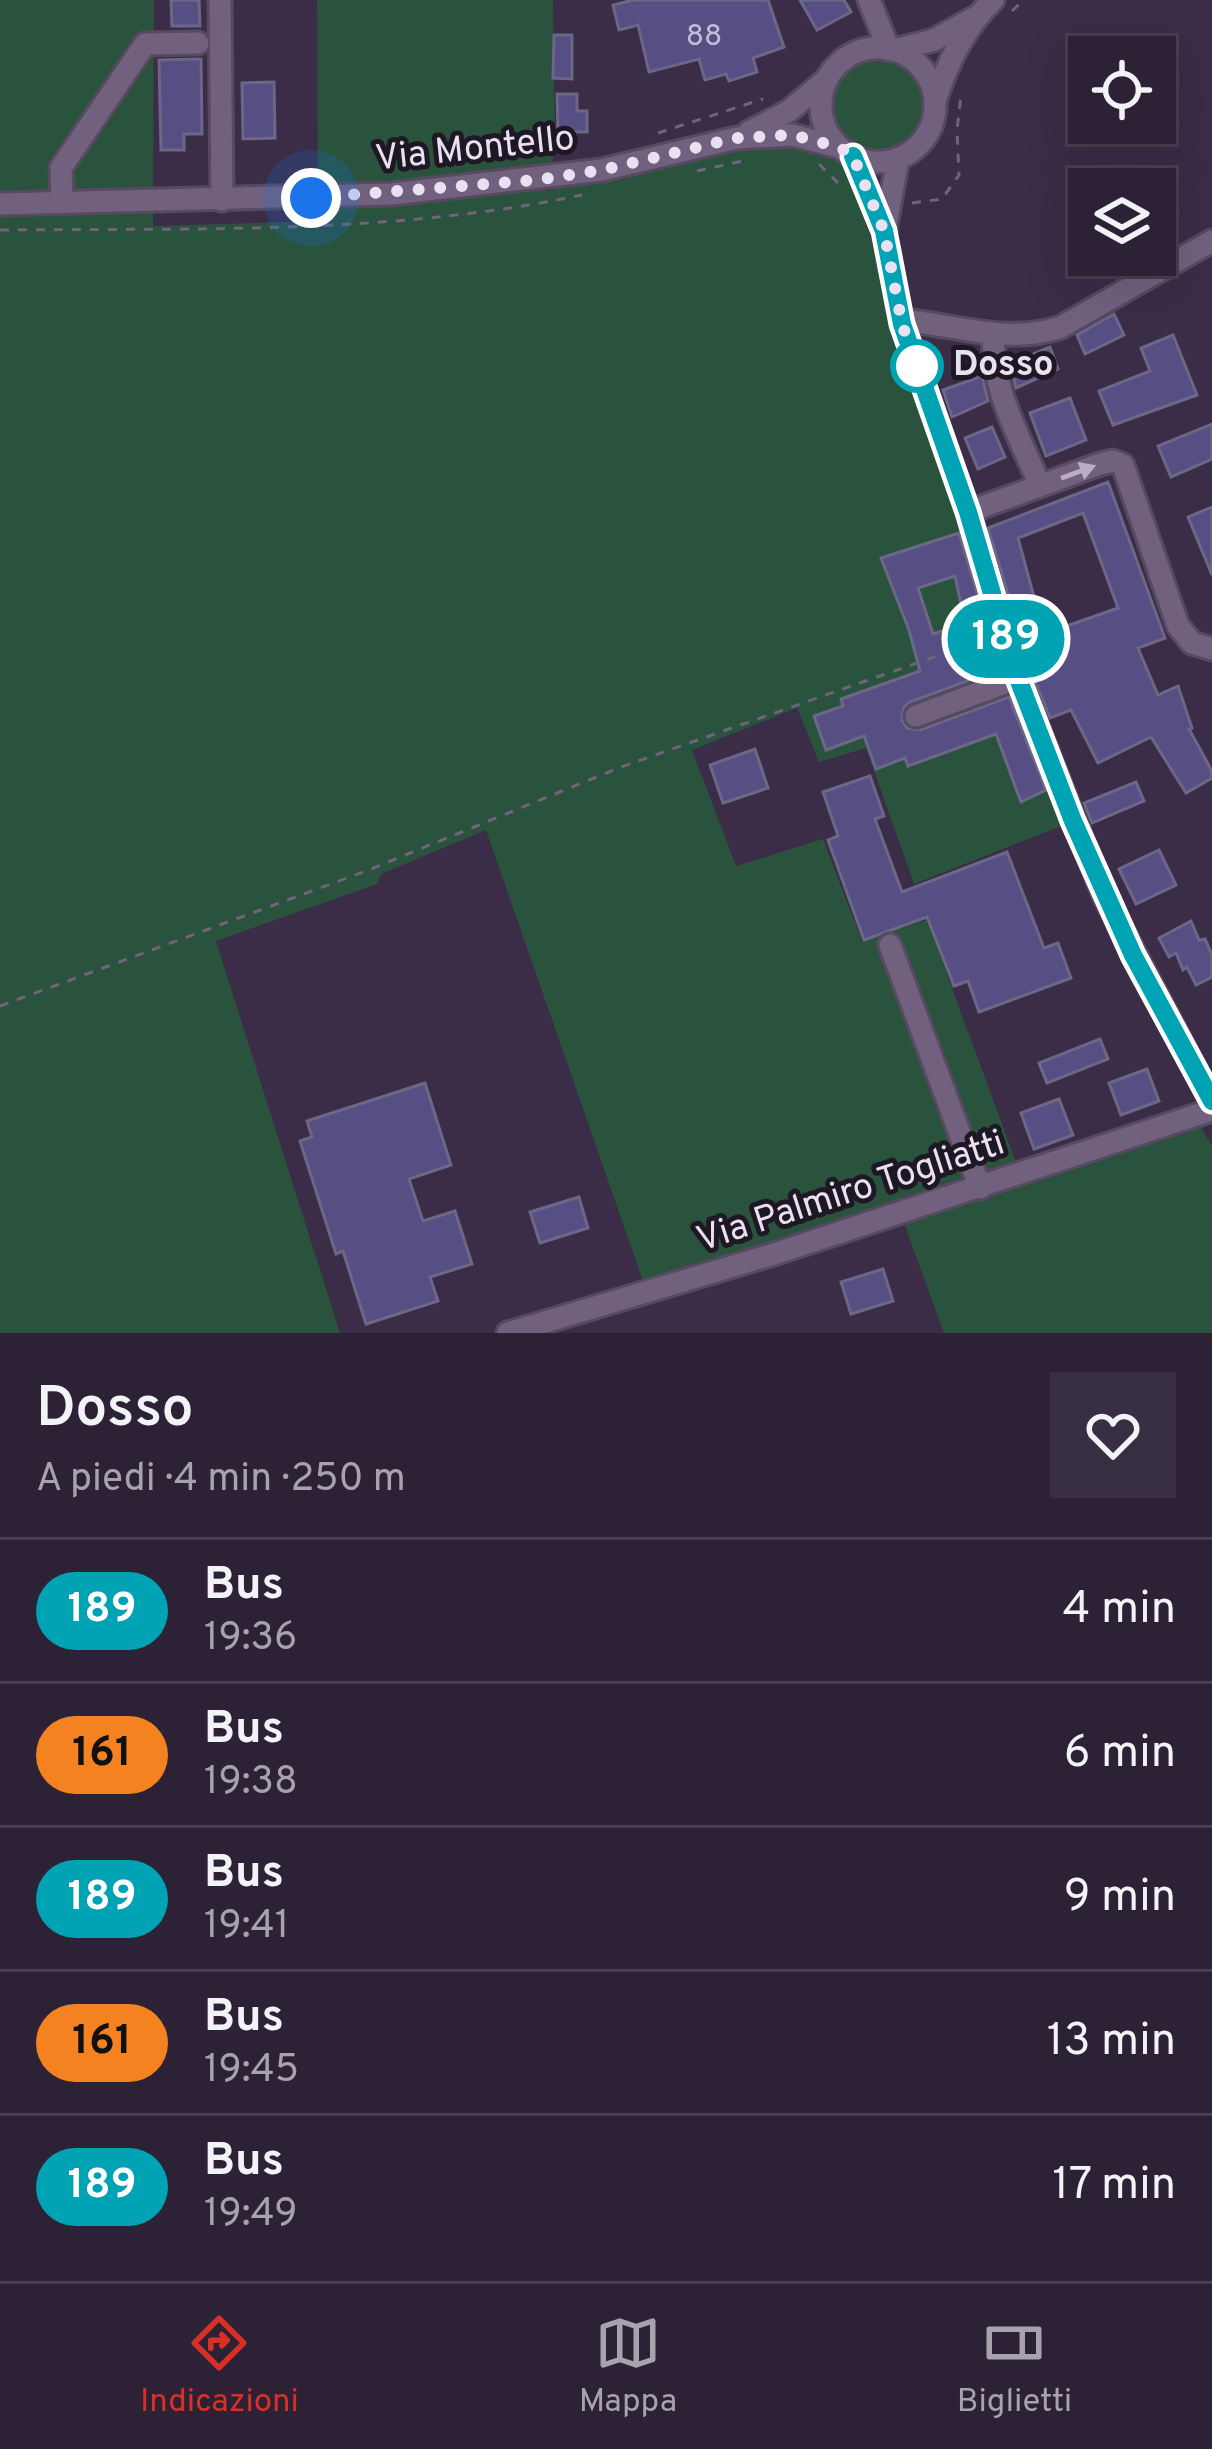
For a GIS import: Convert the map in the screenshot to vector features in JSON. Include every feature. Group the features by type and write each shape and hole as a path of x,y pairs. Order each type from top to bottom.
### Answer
{"street":[{"path":"220,0 222,200"},
{"path":"871,0 891,50 922,69 934,101"},
{"path":"859,51 871,0"},
{"path":"993,0 975,17 934,40 891,50 859,51 835,67 821,96 821,115 827,132 846,152 884,231 902,324 968,512 1018,678 1073,821 1133,955 1212,1105"},
{"path":"846,152 883,162 922,141 952,55 975,17"},
{"path":"62,202 62,168 146,44 198,43"},
{"name":"Via Montello","path":"736,138 789,111 827,78"},
{"name":"Via Montello","path":"0,204 391,194 602,170 736,138 792,135 846,152"},
{"path":"884,231 898,158"},
{"path":"902,324 911,321 994,334 1038,335 1061,327 1212,242"},
{"path":"994,334 998,383 1040,486"},
{"path":"968,512 1100,464 1123,465 1178,626 1192,643 1212,649"},
{"path":"916,716 1018,678"},
{"path":"890,945 980,1188"},
{"name":"Via Palmiro Togliatti","path":"508,1333 980,1188 1212,1105"}],"path":[{"path":"643,138 777,94"},
{"path":"0,1006 306,894 621,767 1004,633"}],"green space":[{"path":"0,0 154,0 153,226 318,221 317,0 553,0 555,147 547,191 832,119 836,90 847,71 864,62 901,67 915,79 923,97 921,119 904,142 887,150 871,150 837,131 862,203 888,307 954,487 993,630 917,655 921,667 999,641 1064,813 1058,816 1061,826 914,884 866,748 819,762 797,708 692,750 736,866 823,839 862,941 927,920 1021,1176 1196,1119 1212,1146 1212,1333 944,1333 897,1204 643,1281 486,830 381,874 377,884 216,941 340,1333 0,1333"}],"building":[{"path":"171,0 199,0 200,26 172,26"},
{"path":"633,0 768,0 784,47 753,58 757,72 729,81 726,74 705,80 699,59 649,72 638,25 619,30 613,5"},
{"path":"800,0 844,0 851,12 817,30"},
{"path":"554,35 572,35 572,79 553,78"},
{"path":"201,59 202,134 184,134 184,150 161,150 159,60"},
{"path":"274,82 275,138 243,139 242,83"},
{"path":"557,94 577,94 577,111 587,111 587,132 558,132"},
{"path":"1114,314 1124,335 1085,354 1077,335"},
{"path":"1173,335 1197,395 1113,425 1099,391 1150,371 1141,348"},
{"path":"1050,347 1058,369 1016,388 1010,364"},
{"path":"982,376 988,401 952,417 943,390"},
{"path":"1070,398 1086,440 1046,456 1030,413"},
{"path":"1212,424 1212,459 1171,477 1158,446"},
{"path":"992,427 1005,457 978,469 965,438"},
{"path":"1108,482 1165,638 1138,648 1158,695 1178,686 1189,729 1212,778 1186,793 1151,737 1098,763 1071,710 1050,718 988,528","holes":["1083,513 1118,608 1044,634 1018,538"]},
{"path":"1212,507 1212,575 1188,517"},
{"path":"959,533 1000,669 910,702 902,720 907,728 920,730 1009,697 1046,790 1021,802 996,734 908,766 905,758 876,769 864,736 826,750 814,716 843,706 841,699 920,671 881,558","holes":["955,576 965,623 933,634 918,588"]},
{"path":"755,749 768,788 723,803 710,765"},
{"path":"870,776 884,816 875,819 902,892 1007,852 1044,948 1058,943 1071,978 979,1012 968,981 954,986 927,917 864,940 828,840 838,836 823,792"},
{"path":"1136,782 1144,801 1092,823 1084,803"},
{"path":"1159,850 1176,885 1136,904 1119,869"},
{"path":"1191,921 1212,955 1212,977 1196,985 1176,953 1169,957 1159,938"},
{"path":"1100,1039 1108,1059 1047,1083 1039,1063"},
{"path":"1147,1069 1159,1101 1121,1115 1109,1083"},
{"path":"425,1083 451,1165 409,1179 423,1221 455,1211 472,1264 430,1277 438,1301 366,1324 343,1251 336,1254 300,1141 312,1137 307,1121"},
{"path":"1059,1099 1073,1135 1034,1149 1021,1113"},
{"path":"579,1197 588,1228 540,1243 530,1212"},
{"path":"883,1269 893,1301 851,1314 841,1282"}],"bus line":[{"name":"189","path":"853,156 884,231 902,324 968,512 1014,668 1104,895 1212,1101"}],"place":[{"name":"Dosso","path":"917,366"}],"route":[{"path":"311,198 536,180 602,170 736,138 784,134 839,147 853,156 873,199 902,324 917,366"}]}
